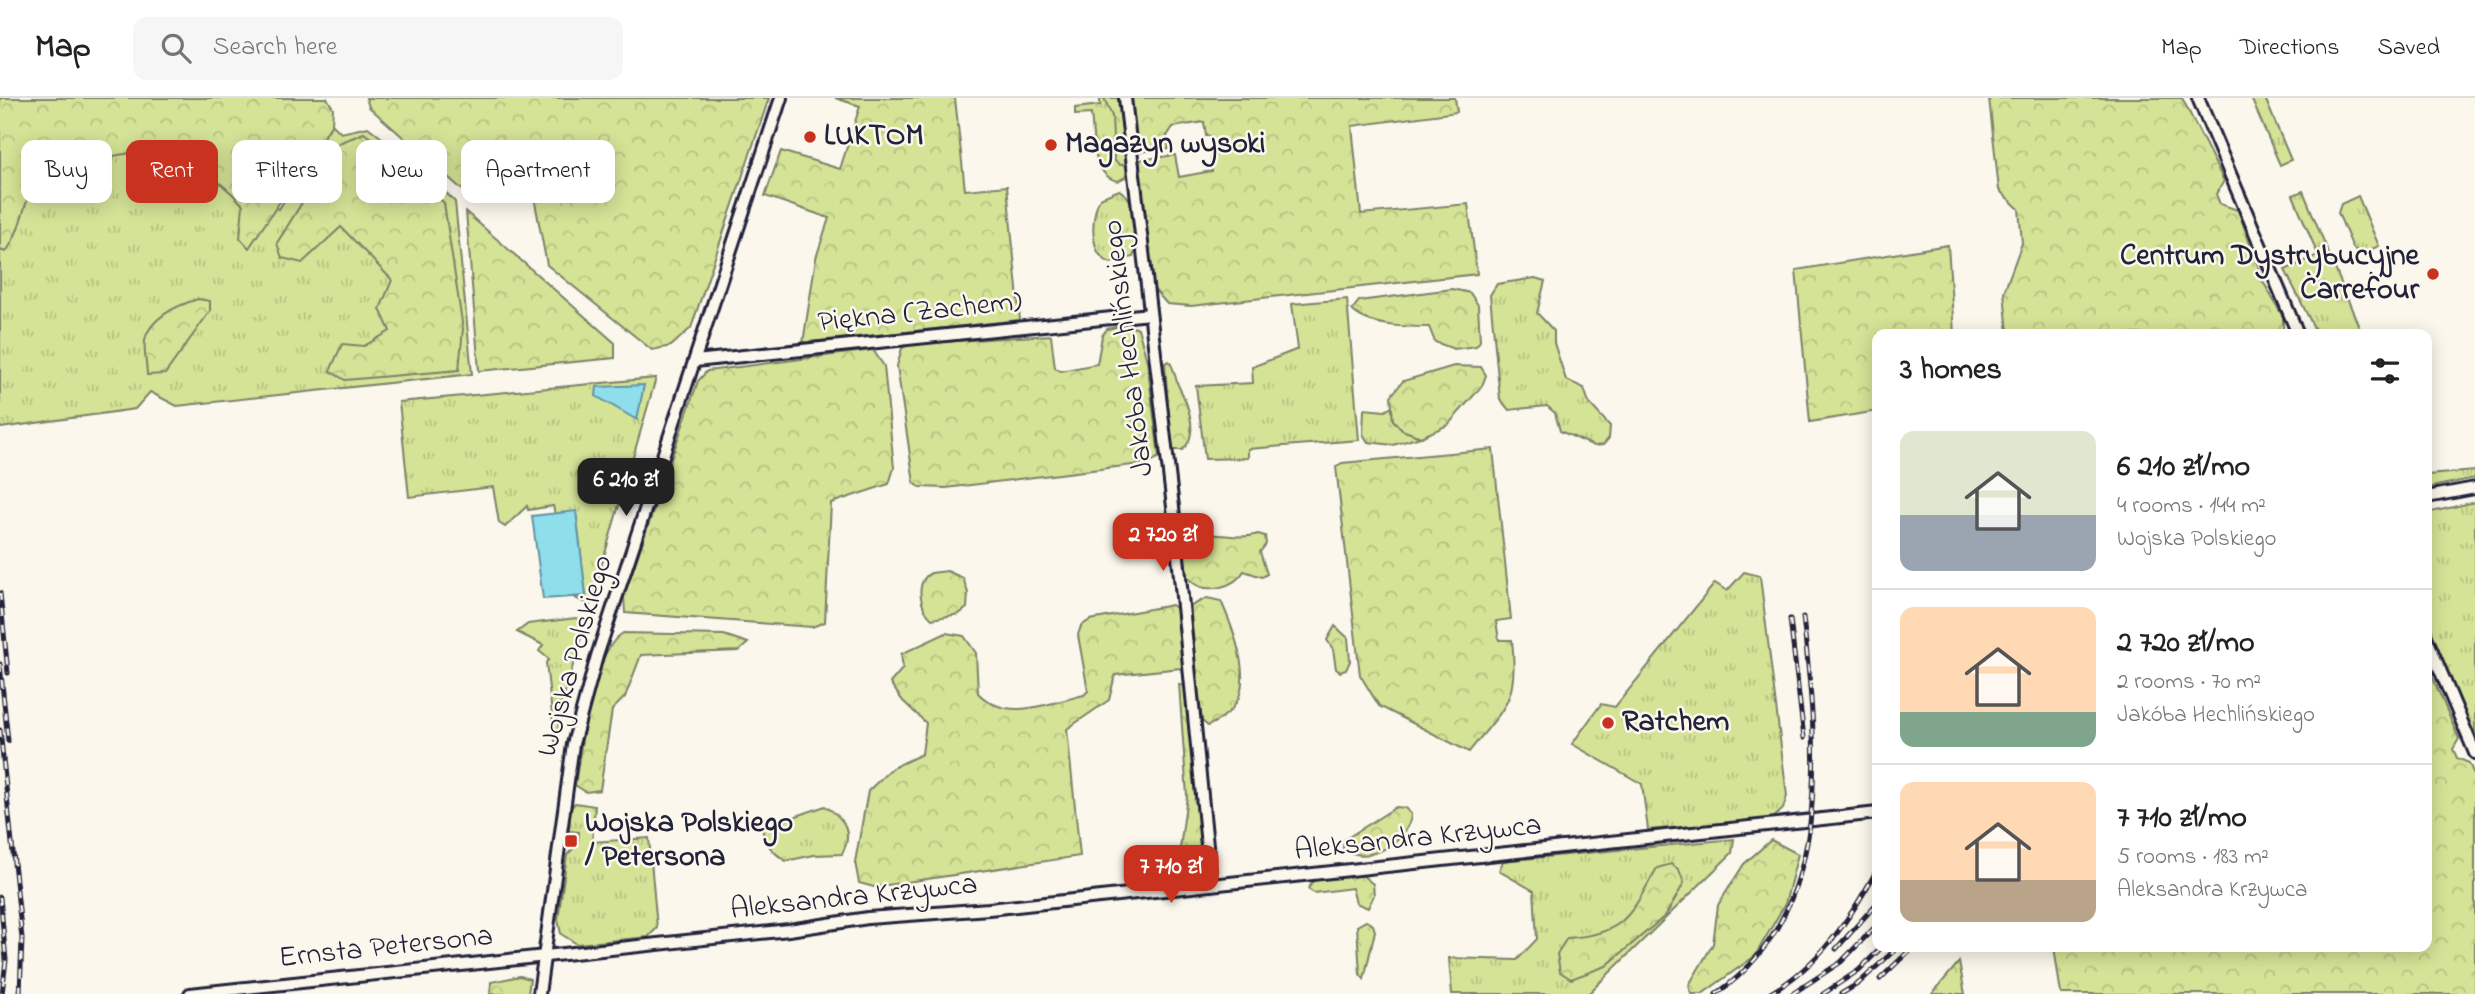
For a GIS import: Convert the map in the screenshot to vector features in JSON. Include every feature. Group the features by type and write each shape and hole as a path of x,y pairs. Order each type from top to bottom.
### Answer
{"street":[{"name":"Wojska Polskiego","path":"539,994 573,744 597,656 781,98"},
{"name":"Jakóba Hechlińskiego","path":"1125,98 1211,886"},
{"path":"2199,98 2296,329"},
{"name":"Piękna (Zachem)","path":"695,361 1150,314"},
{"path":"2432,496 2475,488"},
{"path":"2432,651 2475,754"},
{"name":"Aleksandra Krzywca","path":"545,956 868,918 1211,886 1872,814"},
{"name":"Ernsta Petersona","path":"190,994 545,956"}],"green space":[{"path":"0,98 327,98 333,108 332,124 321,140 232,140 232,194 218,181 218,140 126,140 126,154 112,157 112,140 21,140 21,203 26,203 12,242 6,252 0,250"},
{"path":"366,98 769,98 691,328 671,346 652,350 547,265 535,203 615,203 615,140 461,140 461,189 447,176 447,140 406,140 369,107"},
{"path":"835,98 955,98 965,190 1007,186 1020,320 803,343 816,258 829,218 765,196 781,151 840,169 860,106"},
{"path":"1100,98 1121,98 1128,169 1125,177 1118,181 1109,178 1098,163 1091,114 1075,115 1075,108 1100,105"},
{"path":"1104,98 1123,98 1129,164 1120,165 1114,160 1112,116"},
{"path":"1130,98 1455,98 1457,112 1352,126 1361,214 1468,204 1477,274 1191,306 1167,304 1152,287 1139,160 1175,155 1179,177 1212,171 1211,158 1216,155 1211,136 1206,136 1204,122 1173,127 1167,136 1169,149 1136,152"},
{"path":"1989,98 2182,98 2224,181 2216,194 2220,204 2238,210 2264,283 2283,317 2283,329 2008,329 2004,292 2022,243 2019,209 1999,190"},
{"path":"2251,98 2265,98 2291,160 2280,165"},
{"path":"130,114 171,140 126,140 126,203 218,203 218,170 232,179 232,203 270,203 279,209 283,203 342,203 342,140 322,140 332,124 341,133 368,127 385,140 356,140 356,203 447,203 447,194 455,202 472,374 177,406 150,392 135,409 0,428 0,122"},
{"path":"364,133 373,140 356,140 356,203 444,203 463,329 459,370 345,380 330,371 342,344 364,346 390,331 380,309 392,280 341,227 302,263 282,258 277,243 302,203 342,203 342,142"},
{"path":"1119,190 1134,210 1137,240 1133,257 1111,263 1098,252 1093,224 1100,198"},
{"path":"2303,191 2360,329 2314,329 2285,270 2318,255 2293,195"},
{"path":"2358,196 2379,246 2360,254 2353,248 2338,213 2341,204"},
{"path":"241,203 279,203 249,248 240,238"},
{"path":"466,212 615,343 615,358 479,371"},
{"path":"1948,245 1954,329 1872,329 1872,412 1810,422 1796,270"},
{"path":"1535,278 1545,281 1537,313 1554,331 1554,343 1566,380 1584,388 1589,403 1610,426 1609,438 1603,445 1594,446 1560,431 1555,413 1547,406 1509,410 1500,399 1490,295 1497,284"},
{"path":"1452,289 1470,293 1478,305 1480,341 1476,346 1454,349 1435,342 1429,327 1377,323 1352,310 1359,301"},
{"path":"198,299 210,301 210,311 165,374 147,375 144,345 150,329 168,312"},
{"path":"1347,299 1359,440 1248,449 1248,458 1205,459 1196,386 1253,383 1252,367 1298,349 1292,304"},
{"path":"1120,326 1138,328 1147,361 1159,457 1149,463 946,488 920,487 914,483 897,366 902,348 911,344 1051,335 1055,368 1061,371 1097,364 1102,336 1107,329"},
{"path":"873,350 884,366 894,468 889,484 831,503 825,622 812,627 625,613 624,596 698,381 707,371"},
{"path":"1169,361 1191,419 1190,436 1182,450 1171,450 1165,363"},
{"path":"1454,366 1481,367 1486,375 1482,386 1448,425 1421,437 1402,430 1393,420 1391,396 1403,381"},
{"path":"656,378 590,605 573,597 586,596 576,512 555,514 553,506 528,510 527,506 505,527 499,523 493,487 409,497 399,402"},
{"path":"1392,407 1393,420 1402,430 1421,437 1393,445 1368,442 1363,434 1364,409 1385,411"},
{"path":"1493,449 1511,619 1496,621 1499,640 1512,640 1513,677 1507,702 1469,752 1379,706 1360,675 1336,467 1342,463"},
{"path":"2475,471 2475,478 2432,487 2432,475"},
{"path":"2475,502 2475,739 2432,630 2432,512"},
{"path":"1201,534 1265,536 1266,544 1260,552 1267,574 1262,577 1244,571 1227,585 1212,588 1197,585 1188,577 1183,561 1184,539"},
{"path":"947,571 963,578 968,593 967,608 959,614 932,619 922,602 922,583 931,573"},
{"path":"1744,572 1760,576 1787,796 1783,809 1772,819 1648,830 1642,784 1572,744 1601,704 1615,707 1715,583 1727,591"},
{"path":"1207,598 1221,601 1236,639 1242,668 1240,695 1232,709 1208,726 1202,721 1190,630 1191,606"},
{"path":"1172,605 1179,610 1185,661 1181,668 1115,675 1109,700 1067,729 1080,856 874,887 859,883 855,862 868,791 892,768 922,754 926,723 903,701 890,683 903,668 901,654 946,633 964,636 976,653 978,693 989,702 1002,707 1015,709 1043,706 1084,695 1088,691 1078,635 1081,626 1090,620"},
{"path":"576,618 586,621 561,706 556,749 546,663 549,659 539,651 543,645 517,632 528,624"},
{"path":"1335,626 1348,638 1350,661 1346,670 1340,672 1336,669 1333,649 1327,640"},
{"path":"623,633 724,635 748,643 739,651 641,655 625,697 612,710 600,790 586,792 575,785 589,703 603,660 612,644"},
{"path":"2432,676 2459,739 2453,749 2457,758 2469,763 2475,777 2475,994 2061,994 2055,952 2432,952"},
{"path":"1179,684 1186,686 1204,854 1198,863 1179,856 1187,796"},
{"path":"575,803 595,806 592,842 649,838 657,928 648,937 577,944 561,934 558,919 567,855 578,843 579,832 569,831 570,809"},
{"path":"825,806 842,820 845,826 847,838 842,854 814,855 786,861 770,847 762,828"},
{"path":"1396,807 1405,808 1411,814 1409,824 1395,842 1385,849 1363,855 1343,848 1344,840"},
{"path":"1734,839 1732,853 1588,994 1452,994 1449,958 1517,960 1537,939 1534,891 1499,871 1503,861"},
{"path":"1771,840 1798,854 1785,904 1755,956 1702,994 1691,994 1689,985 1713,944 1718,905 1744,864"},
{"path":"1671,864 1679,870 1684,883 1666,915 1606,966 1571,979 1560,972 1557,954 1567,938 1602,932 1624,919 1657,868"},
{"path":"1362,875 1373,884 1374,895 1368,908 1356,903 1352,888 1314,893 1308,889 1314,880"},
{"path":"1366,921 1373,925 1375,931 1364,979 1360,974 1357,926"},
{"path":"1959,962 1965,994 1932,994"},
{"path":"520,976 530,979 528,994 490,994 491,982"}],"water":[{"path":"644,385 637,420 596,396 597,387"},
{"path":"576,511 586,596 543,599 532,516"}],"railway":[{"path":"0,593 8,673"},
{"path":"1716,994 1755,959 1783,918 1800,872 1810,822 1814,771 1803,617"},
{"path":"1790,619 1804,738"},
{"path":"0,664 8,741"},
{"path":"0,730 22,938 20,994"},
{"path":"1769,994 1819,955 1845,923 1872,878"},
{"path":"0,897 6,960 2,994"},
{"path":"1836,949 1872,909"},
{"path":"1792,994 1841,962 1872,930"},
{"path":"1823,994 1859,970 1877,952"},
{"path":"1841,994 1859,983 1893,952"},
{"path":"1880,979 1908,952"}],"place":[{"name":"LUKTOM","path":"810,137"},
{"name":"Magazyn wysoki","path":"1051,145"},
{"name":"Centrum Dystrybucyjne Carrefour","path":"2433,274"},
{"name":"Ratchem","path":"1608,723"},
{"name":"Wojska Polskiego / Petersona","path":"571,841"}]}
